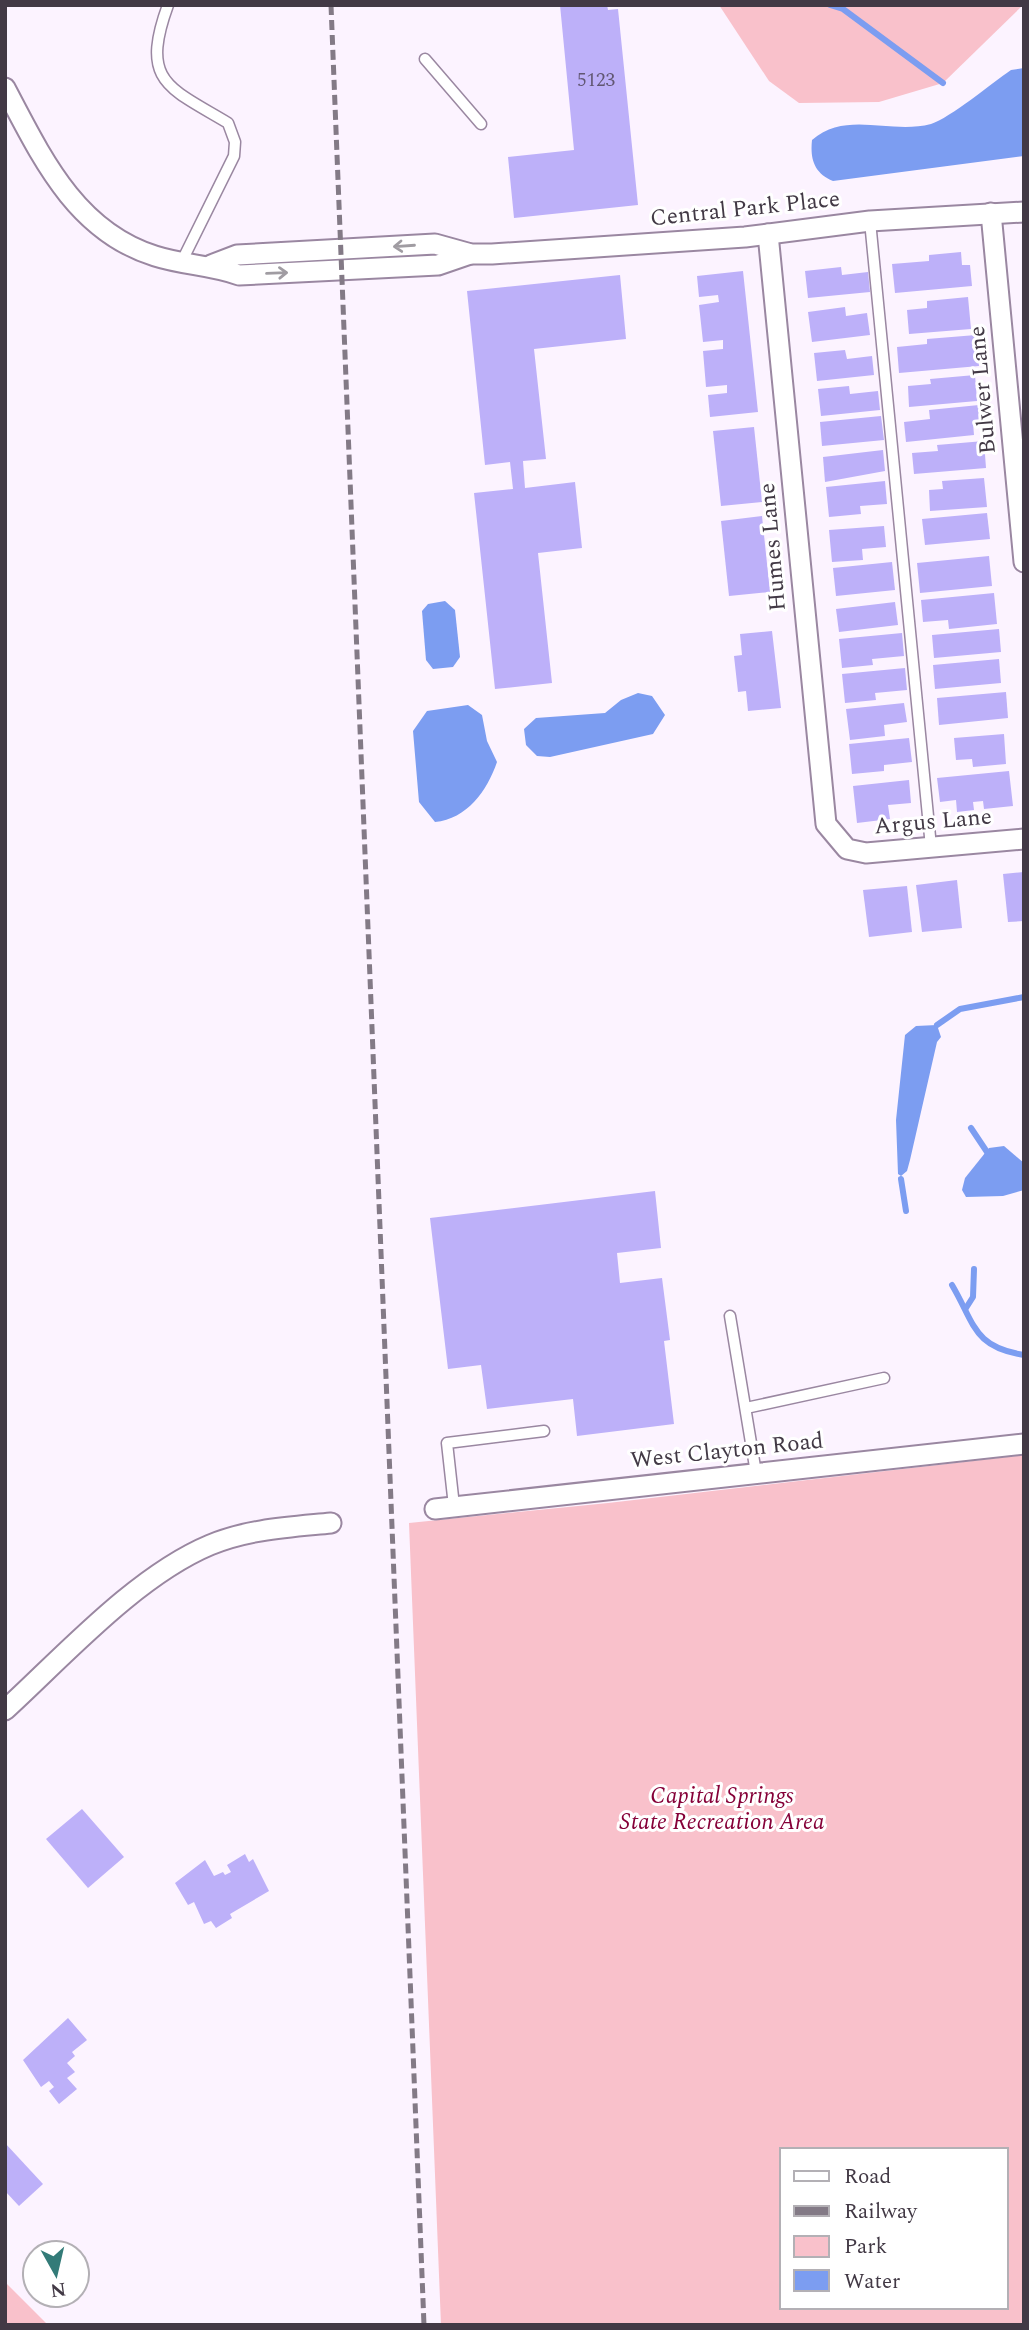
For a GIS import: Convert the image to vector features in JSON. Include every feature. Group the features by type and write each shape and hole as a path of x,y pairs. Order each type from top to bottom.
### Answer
{"street":[{"name":"Central Park Place","path":"5,88 46,166 73,202 103,228 153,256 181,263 211,265 239,275 438,264 471,254 768,234 870,221 1024,212"},
{"name":"Bulwer Lane","path":"992,213 1024,562"},
{"name":"Humes Lane","path":"768,234 826,824 847,849"},
{"name":"Argus Lane","path":"847,849 866,853 1024,839"},
{"name":"West Clayton Road","path":"445,1507 1024,1444"},
{"path":"5,1710 103,1619 180,1559 212,1544 242,1536 331,1523"}],"lane":[{"path":"168,5 156,37 156,60 160,74 172,89 228,123 235,142 234,156 181,263"},
{"path":"425,59 481,124"},
{"path":"870,221 931,847"},
{"path":"730,1315 756,1473"},
{"path":"746,1408 884,1378"},
{"path":"445,1507 447,1443 544,1431"}],"green space":[{"path":"719,5 1023,5 943,83 879,102 799,103 769,81"},
{"name":"Capital Springs State Recreation Area","path":"1024,1455 1024,2325 441,2325 409,1523"},
{"path":"5,2282 21,2298 21,2309 32,2309 48,2325 5,2325"}],"water":[{"path":"1024,68 1024,156 833,181 817,170 812,153 812,140 825,131 854,125 916,127 931,124 960,108 1011,70"},
{"path":"445,601 455,610 460,657 453,667 433,669 426,660 422,611 428,604"},
{"path":"638,693 652,696 665,715 653,734 550,757 537,756 526,745 524,729 536,718 605,713 621,700"},
{"path":"468,705 482,715 487,741 497,762 488,783 474,802 457,815 435,822 419,802 413,731 427,711"},
{"path":"937,1025 941,1037 937,1042 907,1171 901,1176 898,1174 896,1120 905,1035 916,1026"},
{"path":"1004,1146 1024,1163 1024,1190 1003,1196 966,1197 962,1190 965,1178 989,1148"}],"building":[{"path":"560,5 607,5 608,10 618,9 638,205 514,218 508,157 574,150"},
{"path":"961,252 962,265 970,265 972,286 895,293 892,264 929,261 929,255"},
{"path":"841,267 842,275 868,272 870,292 808,298 805,271"},
{"path":"743,271 758,412 710,417 708,395 727,393 727,385 706,387 703,351 723,349 723,340 703,342 699,305 719,302 718,295 699,297 697,276"},
{"path":"620,275 626,339 534,349 546,459 523,461 525,488 575,482 582,548 538,553 552,683 495,689 474,493 513,489 510,462 485,465 467,291"},
{"path":"968,297 971,329 909,334 907,310 927,308 927,301"},
{"path":"845,307 846,316 867,313 870,335 812,342 808,312"},
{"path":"976,335 979,366 899,373 897,347 927,344 927,339"},
{"path":"845,350 847,359 872,356 874,375 817,381 814,353"},
{"path":"975,375 977,401 909,407 908,386 931,384 930,379"},
{"path":"849,386 850,394 878,391 880,410 821,416 818,389"},
{"path":"979,405 981,422 973,423 974,435 906,442 904,422 930,419 929,410"},
{"path":"881,416 884,440 822,446 820,422"},
{"path":"754,427 762,502 721,506 713,431"},
{"path":"984,441 986,468 914,474 912,453 938,451 937,445"},
{"path":"883,450 885,471 825,482 823,457"},
{"path":"984,478 987,507 930,511 929,490 943,489 942,481"},
{"path":"885,481 887,504 860,506 861,514 829,517 826,487"},
{"path":"987,513 990,539 925,545 922,519"},
{"path":"762,516 770,592 729,596 721,521"},
{"path":"884,526 886,547 862,549 863,560 832,562 829,530"},
{"path":"989,556 992,586 920,593 917,563"},
{"path":"892,562 895,590 836,596 833,568"},
{"path":"994,593 997,624 949,629 948,620 923,622 921,600"},
{"path":"895,602 898,625 839,632 836,609"},
{"path":"999,629 1001,652 934,658 932,635"},
{"path":"772,631 781,708 748,711 746,691 738,692 734,656 742,655 740,634"},
{"path":"902,633 904,656 872,659 873,665 842,668 839,639"},
{"path":"999,659 1001,683 935,689 933,665"},
{"path":"905,668 907,690 875,693 876,700 845,703 842,674"},
{"path":"1006,692 1008,718 939,725 937,698"},
{"path":"904,703 907,722 884,725 885,736 850,740 846,709"},
{"path":"1004,734 1006,764 973,767 972,759 956,760 954,738"},
{"path":"909,738 912,762 884,765 884,771 852,774 849,744"},
{"path":"1009,771 1013,806 984,809 983,801 973,802 974,810 957,812 956,800 940,802 937,778"},
{"path":"909,780 911,803 888,805 890,819 857,823 853,786"},
{"path":"1024,872 1024,921 1008,922 1003,874"},
{"path":"957,880 962,928 922,932 916,885"},
{"path":"907,886 912,932 869,937 863,890"},
{"path":"655,1191 661,1248 617,1253 620,1283 662,1278 670,1340 664,1341 674,1424 577,1436 573,1399 487,1409 481,1365 448,1369 430,1218"},
{"path":"82,1809 124,1857 88,1888 46,1839"},
{"path":"245,1854 249,1862 253,1859 269,1891 230,1914 232,1918 216,1928 211,1921 204,1924 194,1902 188,1905 175,1883 205,1860 214,1876 223,1872 225,1875 231,1872 227,1865"},
{"path":"68,2018 87,2040 72,2052 75,2056 67,2063 75,2072 67,2078 77,2089 59,2104 49,2091 54,2087 49,2081 41,2087 23,2060"},
{"path":"5,2143 43,2184 19,2206 5,2191"}],"waterway":[{"path":"830,5 843,9 943,83"},
{"path":"937,1025 960,1009 1024,997"},
{"path":"971,1128 987,1152"},
{"path":"901,1179 906,1211"},
{"path":"966,1308 973,1297 974,1269"},
{"path":"952,1285 971,1322 985,1340 994,1346 1024,1355"}],"railway":[{"path":"331,5 424,2325"}]}
